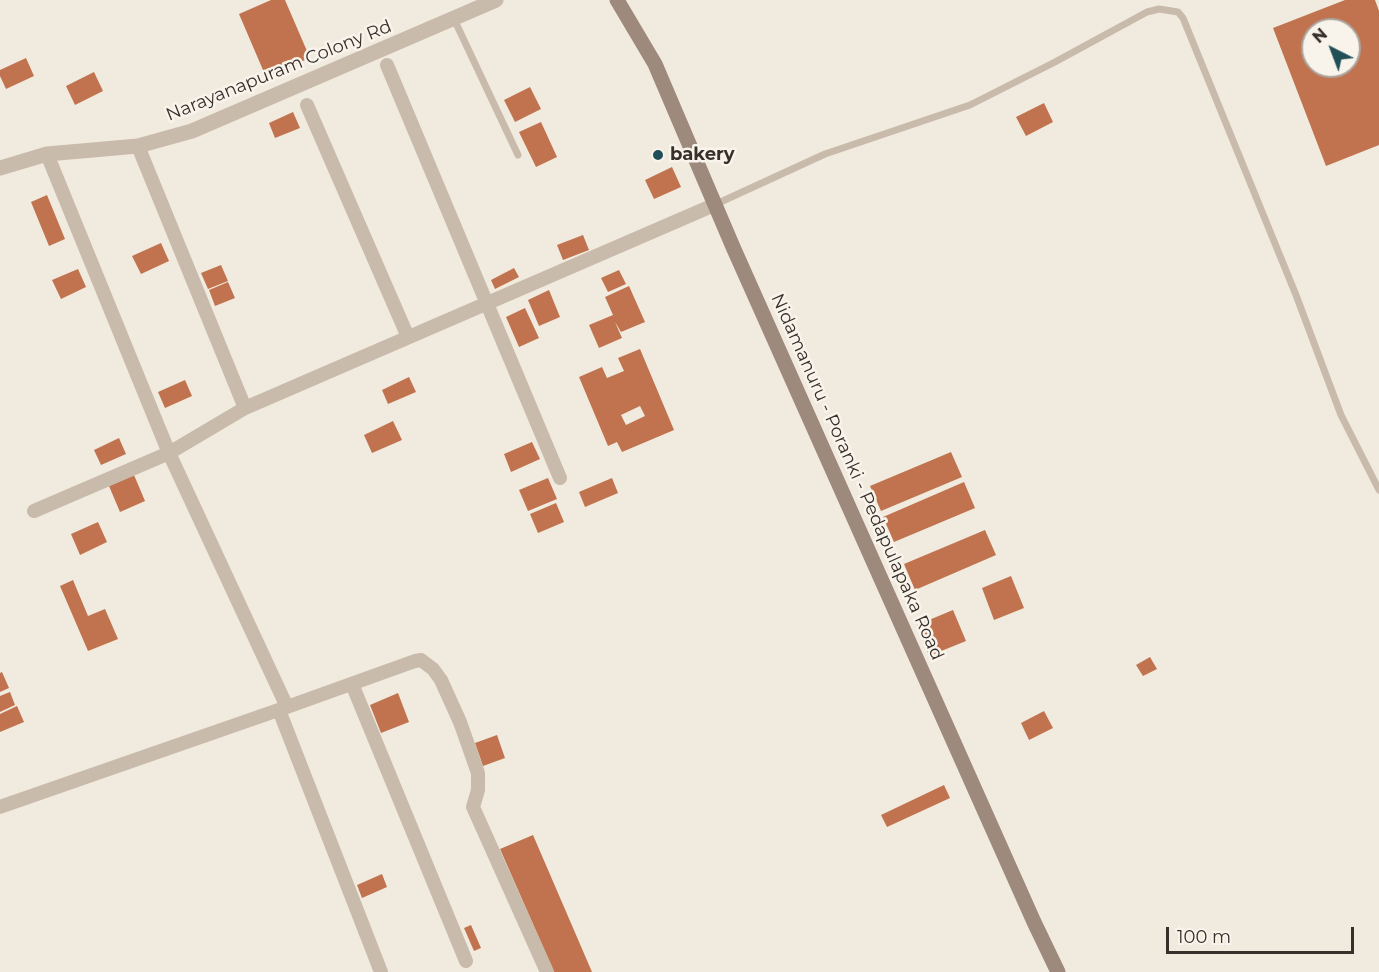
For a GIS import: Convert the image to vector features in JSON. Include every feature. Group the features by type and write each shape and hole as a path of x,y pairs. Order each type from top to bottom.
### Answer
{"main road":[{"name":"Nidamanuru - Poranki - Pedapulapaka Road","path":"617,0 655,64 714,205 1058,972"}],"street":[{"name":"Narayanapuram Colony Rd","path":"0,168 47,154 138,146 192,131 496,0"},
{"path":"387,65 560,478"},
{"path":"307,105 408,337"},
{"path":"138,146 245,408"},
{"path":"47,154 169,453 283,709 381,972"},
{"path":"34,511 169,453 245,408 714,205"},
{"path":"0,807 422,660 441,680 460,722 478,773 478,790 474,807 547,972"},
{"path":"352,684 466,961"}],"lane":[{"path":"714,205 825,154 970,105 1147,12 1159,9 1178,12 1183,18 1296,295 1341,415 1379,490"},
{"path":"454,19 518,155"}],"building":[{"path":"271,0 285,0 310,58 266,77 239,14"},
{"path":"1345,0 1375,0 1379,11 1379,145 1326,166 1273,28"},
{"path":"26,58 34,76 6,89 0,76 0,70"},
{"path":"94,72 103,91 75,105 66,86"},
{"path":"530,87 541,109 515,122 504,100"},
{"path":"1044,103 1053,122 1026,136 1016,117"},
{"path":"293,112 300,128 275,138 269,123"},
{"path":"541,122 557,157 536,167 519,132"},
{"path":"672,167 681,187 654,199 645,180"},
{"path":"47,195 65,239 49,246 31,202"},
{"path":"583,235 589,250 563,260 557,245"},
{"path":"161,243 169,261 141,274 132,256"},
{"path":"221,265 228,281 208,289 201,273"},
{"path":"514,268 519,277 495,289 491,280"},
{"path":"78,269 86,287 61,299 52,280"},
{"path":"619,270 626,284 608,292 601,278"},
{"path":"228,282 235,298 215,306 209,290"},
{"path":"629,286 645,322 621,332 615,322 622,338 599,348 589,325 613,315 605,297"},
{"path":"549,290 560,317 539,326 528,300"},
{"path":"525,308 539,338 519,347 506,317"},
{"path":"640,349 674,430 622,452 617,442 608,446 579,377 602,367 607,378 624,371 618,358","holes":["640,406 645,416 626,425 621,415"]},
{"path":"409,377 416,392 388,404 382,390"},
{"path":"185,380 192,396 165,408 158,392"},
{"path":"393,421 402,440 372,453 364,435"},
{"path":"119,438 126,454 101,465 94,450"},
{"path":"532,442 540,459 511,472 504,454"},
{"path":"951,452 962,477 881,511 870,486"},
{"path":"134,475 145,501 120,512 109,486"},
{"path":"548,478 557,499 528,511 519,490"},
{"path":"612,478 618,493 585,507 579,492"},
{"path":"964,482 975,508 894,542 883,517"},
{"path":"556,503 564,522 538,533 530,514"},
{"path":"98,522 107,542 80,555 71,534"},
{"path":"985,530 996,555 915,590 904,564"},
{"path":"1011,576 1024,608 994,620 982,588"},
{"path":"73,580 88,616 105,609 118,639 88,651 60,586"},
{"path":"953,610 966,641 929,656 917,625"},
{"path":"1150,657 1157,669 1143,676 1136,665"},
{"path":"2,672 9,688 0,692 0,673"},
{"path":"10,692 15,705 0,712 0,696"},
{"path":"398,693 409,722 381,733 370,705"},
{"path":"17,706 24,722 0,732 0,714"},
{"path":"1044,711 1053,728 1029,740 1021,723"},
{"path":"497,735 505,758 483,766 475,743"},
{"path":"944,785 950,798 887,827 881,815"},
{"path":"533,835 592,972 554,972 500,849"},
{"path":"382,874 387,887 362,898 357,885"},
{"path":"471,925 481,948 474,951 464,928"}],"place":[{"name":"bakery","path":"658,155"}]}
